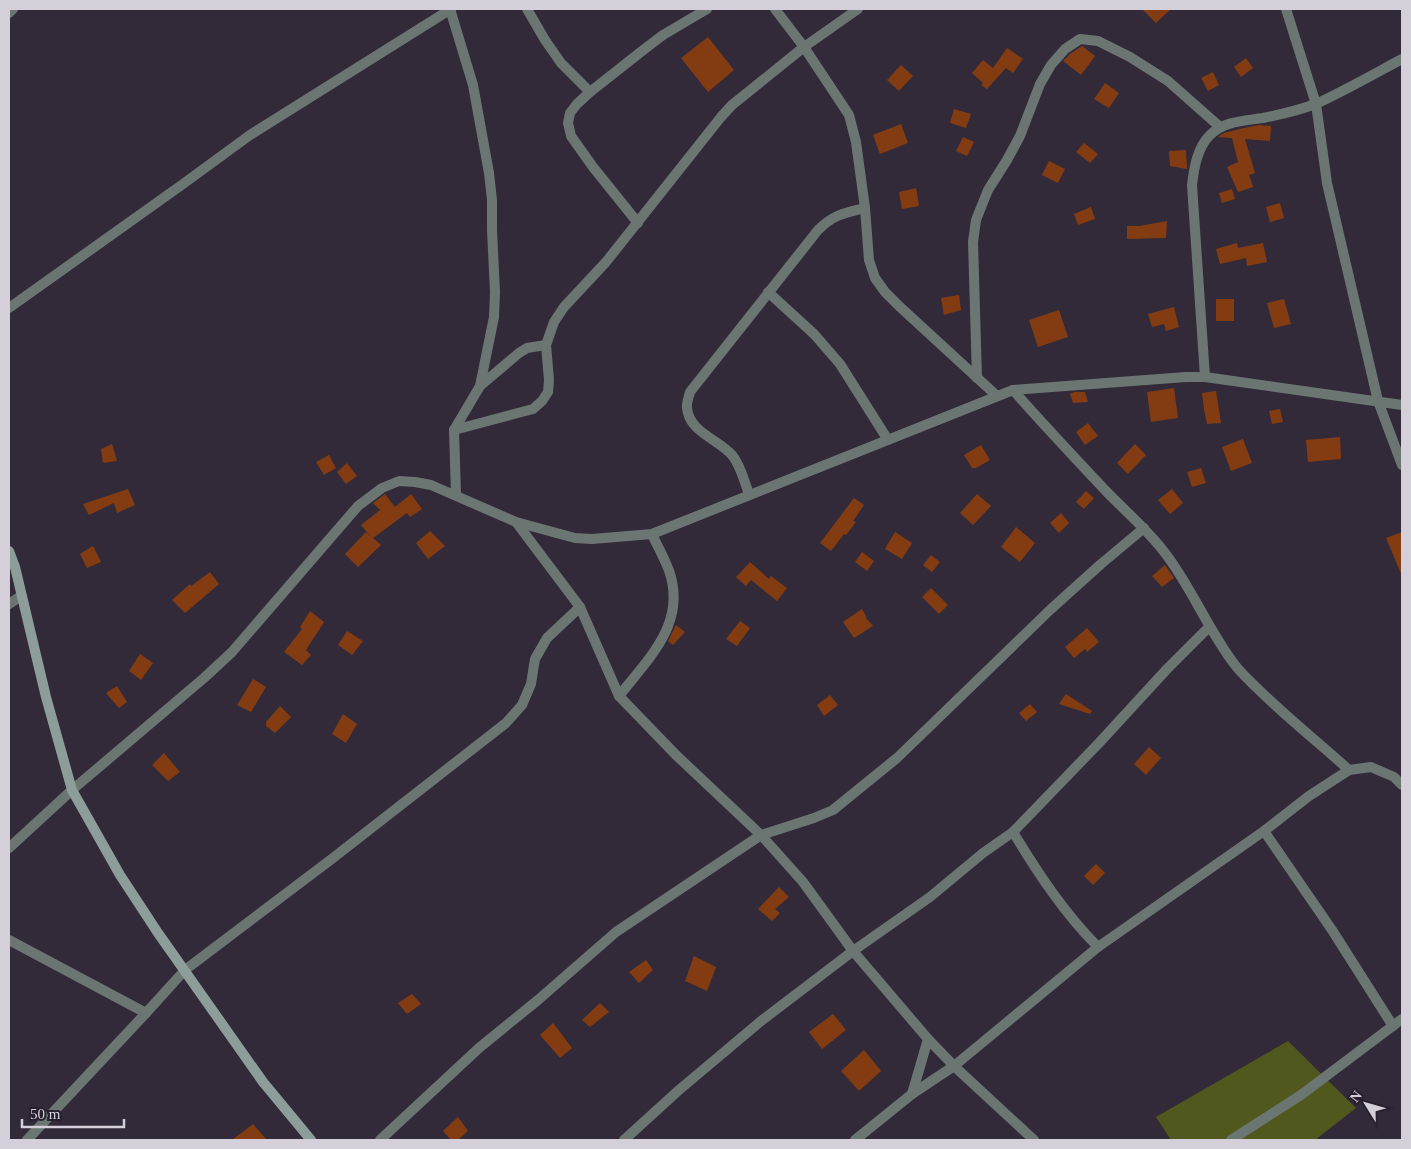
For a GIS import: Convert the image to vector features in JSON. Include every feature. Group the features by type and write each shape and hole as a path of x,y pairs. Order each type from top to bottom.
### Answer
{"street":[{"path":"9,13 13,9"},
{"path":"10,306 250,135 450,9 473,85 489,174 492,200 495,292 494,317 480,386 454,430 456,496"},
{"path":"527,9 561,63 590,92"},
{"path":"638,223 571,136 568,123 570,113 590,92 663,35 707,9"},
{"path":"775,9 804,47 849,115 856,142 866,208 869,260 875,278 885,292 899,306 997,396"},
{"path":"454,430 533,409 542,401 548,392 549,380 546,345 554,322 564,307 606,262 726,111 804,47 858,9"},
{"path":"1286,9 1316,104 1327,183 1378,401 1402,464"},
{"path":"977,378 973,242 976,220 988,190 1020,136 1040,84 1051,65 1065,49 1080,39 1098,41 1130,57 1168,80 1220,127"},
{"path":"1205,377 1192,184 1197,157 1202,146 1209,136 1220,127 1234,122 1265,118 1316,104 1402,59"},
{"path":"749,494 739,464 722,446 699,430 690,419 686,406 690,392 803,248 827,221 836,216 866,208"},
{"path":"768,292 814,334 840,364 888,440"},
{"path":"480,386 527,348 546,345"},
{"path":"9,848 72,790 232,652 358,506 382,488 399,482 431,485 516,522 575,538 592,539 652,534 1014,390 1205,377 1402,404"},
{"path":"1014,390 1049,430 1165,552 1184,580 1209,627 1235,666 1274,705 1349,770"},
{"path":"516,522 580,607 619,696 676,755 761,834 803,882 853,951 928,1039 954,1066 1034,1140"},
{"path":"380,1140 480,1048 616,932 761,834 814,818 833,810 898,758 1051,610 1144,528"},
{"path":"619,696 659,646 671,621 674,594 670,575 652,534"},
{"path":"9,551 15,567 46,696 72,790 120,875 158,934 264,1082 311,1140"},
{"path":"9,604 22,596"},
{"path":"27,1140 185,970 326,864 506,723 522,705 531,684 536,659 547,638 580,607"},
{"path":"624,1140 679,1090 761,1021 853,951 930,897 983,853 1013,832 1209,627"},
{"path":"855,1140 912,1094 954,1066 1098,947 1349,770 1371,766 1394,777 1402,784"},
{"path":"1264,831 1332,930 1393,1026"},
{"path":"1013,832 1043,880 1088,938 1098,947"},
{"path":"9,940 146,1013"},
{"path":"1231,1140 1301,1095 1402,1019"},
{"path":"912,1094 928,1039"}],"green space":[{"path":"1288,1041 1356,1108 1315,1140 1171,1140 1156,1117"}],"building":[{"path":"1142,9 1171,9 1156,23"},
{"path":"708,37 734,70 708,92 681,58"},
{"path":"1082,46 1095,56 1081,75 1063,61"},
{"path":"1007,48 1023,59 1013,73 1006,68 987,89 981,85 983,83 972,73 983,60 993,68"},
{"path":"1246,58 1253,68 1241,77 1234,67"},
{"path":"901,65 913,76 899,91 887,80"},
{"path":"1213,72 1219,85 1208,91 1201,78"},
{"path":"1105,83 1119,93 1109,108 1094,99"},
{"path":"954,109 971,114 966,128 950,123"},
{"path":"901,124 908,143 880,154 873,135"},
{"path":"1259,125 1271,126 1270,141 1245,139 1255,173 1249,175 1253,187 1238,192 1227,167 1238,162 1232,138 1218,137 1224,133"},
{"path":"963,137 974,142 967,156 956,151"},
{"path":"1084,143 1098,154 1090,163 1076,152"},
{"path":"1186,150 1187,169 1170,166 1169,151"},
{"path":"1049,161 1065,169 1058,183 1042,175"},
{"path":"916,188 919,206 902,209 899,192"},
{"path":"1232,189 1235,199 1222,203 1219,193"},
{"path":"1280,203 1284,218 1270,222 1266,207"},
{"path":"1091,207 1095,219 1078,225 1074,214"},
{"path":"1167,221 1166,238 1127,239 1127,226"},
{"path":"1237,243 1238,248 1263,243 1267,262 1247,266 1246,258 1220,264 1216,249"},
{"path":"959,295 961,310 944,315 941,298"},
{"path":"1216,299 1234,299 1234,321 1216,321"},
{"path":"1284,299 1291,324 1274,328 1267,303"},
{"path":"1174,307 1179,327 1166,331 1164,324 1152,327 1148,314"},
{"path":"1059,310 1068,337 1038,347 1029,320"},
{"path":"1174,388 1178,418 1151,422 1147,392"},
{"path":"1216,391 1221,423 1207,424 1202,393"},
{"path":"1085,392 1088,402 1073,403 1070,394"},
{"path":"1280,409 1283,422 1272,424 1269,411"},
{"path":"1088,423 1098,436 1085,445 1076,432"},
{"path":"1340,437 1341,459 1308,462 1306,440"},
{"path":"1243,439 1252,463 1231,471 1222,447"},
{"path":"112,444 117,461 103,463 101,449"},
{"path":"1135,444 1146,455 1128,474 1117,463"},
{"path":"981,445 990,460 976,468 972,468 964,455"},
{"path":"329,455 336,468 324,475 316,462"},
{"path":"347,463 357,476 346,484 337,472"},
{"path":"1201,468 1206,483 1192,487 1187,472"},
{"path":"128,489 135,505 117,513 114,503 89,515 83,504"},
{"path":"1172,489 1183,503 1170,514 1158,500"},
{"path":"1086,491 1094,498 1084,509 1076,502"},
{"path":"385,494 395,507 411,494 422,509 410,517 407,513 373,538 381,545 358,567 345,554 366,532 371,537 361,525 380,510 373,503"},
{"path":"977,494 991,506 973,525 960,513"},
{"path":"854,498 864,505 853,521 856,522 831,551 820,543"},
{"path":"1061,513 1069,523 1059,533 1050,523"},
{"path":"1016,527 1035,543 1020,562 1001,547"},
{"path":"430,531 445,546 428,559 416,543"},
{"path":"895,532 912,543 902,559 885,549"},
{"path":"1402,532 1402,576 1386,538"},
{"path":"93,546 101,562 87,568 80,554"},
{"path":"862,552 874,561 867,571 855,562"},
{"path":"931,555 940,562 932,572 923,565"},
{"path":"750,562 769,579 771,576 787,588 777,601 751,580 746,586 736,577"},
{"path":"1165,565 1174,578 1162,587 1152,576"},
{"path":"210,572 219,584 185,613 172,600 190,584 191,586"},
{"path":"931,588 948,605 939,614 922,597"},
{"path":"862,609 866,618 873,626 854,638 843,622"},
{"path":"310,611 324,622 306,650 311,655 302,665 284,652 302,629 300,627"},
{"path":"740,621 750,628 737,646 726,639"},
{"path":"676,625 685,632 673,645 668,641"},
{"path":"1087,628 1099,642 1087,652 1085,649 1074,658 1065,647"},
{"path":"347,631 363,641 352,655 338,645"},
{"path":"140,654 153,663 141,680 129,671"},
{"path":"253,679 266,687 251,712 237,705"},
{"path":"117,686 127,702 119,708 106,693"},
{"path":"1066,694 1092,711 1090,714 1059,704"},
{"path":"830,695 838,705 824,716 817,705"},
{"path":"1030,704 1037,712 1026,721 1019,713"},
{"path":"280,706 291,717 275,733 266,726 266,722"},
{"path":"343,714 357,724 346,743 332,734"},
{"path":"1149,747 1161,758 1146,775 1134,764"},
{"path":"164,753 180,772 168,781 152,765"},
{"path":"1096,864 1105,873 1093,885 1084,876"},
{"path":"779,887 789,897 775,909 780,913 772,921 758,909"},
{"path":"694,956 716,967 707,991 685,981"},
{"path":"646,960 653,970 639,983 629,972"},
{"path":"412,994 421,1004 407,1014 398,1003"},
{"path":"600,1003 609,1012 590,1027 582,1020"},
{"path":"833,1014 846,1030 822,1049 809,1032"},
{"path":"553,1023 572,1048 560,1058 540,1035"},
{"path":"864,1050 881,1071 859,1091 841,1071"},
{"path":"458,1117 468,1131 458,1140 451,1140 443,1131"},
{"path":"253,1124 267,1140 232,1140"}]}
